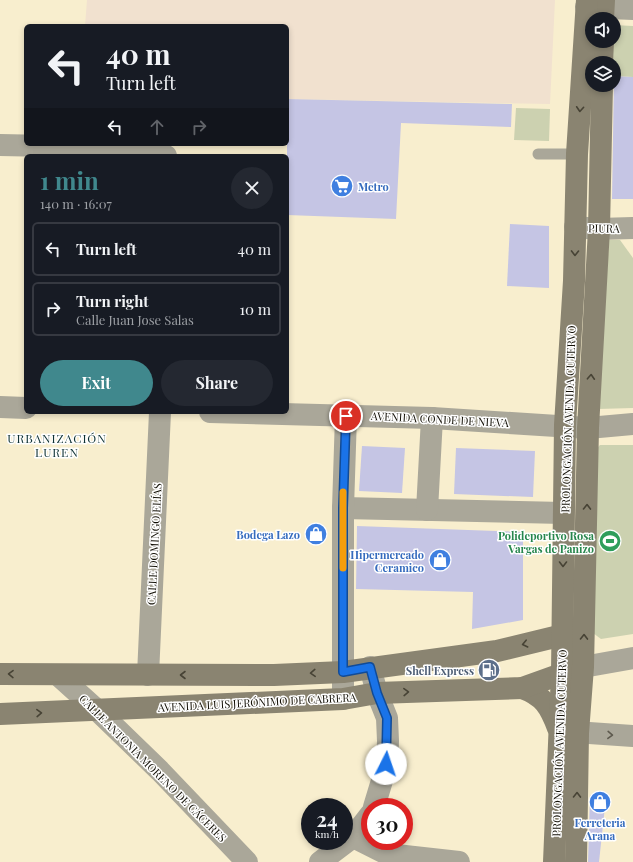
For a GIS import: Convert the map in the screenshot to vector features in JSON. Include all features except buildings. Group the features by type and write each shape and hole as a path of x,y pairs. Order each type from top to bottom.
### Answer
{"street":[{"path":"597,7 633,9"},
{"name":"PROLONGACIÓN AVENIDA CUTERVO","path":"576,862 569,732 562,673 565,425 574,281 577,154 597,7"},
{"name":"PROLONGACIÓN AVENIDA CUTERVO","path":"554,862 569,732 583,667 594,427 602,92"},
{"path":"0,145 24,145"},
{"path":"49,146 147,148 156,150 163,154"},
{"name":"PIURA","path":"575,227 599,229 633,228"},
{"path":"0,407 24,408"},
{"name":"CALLE DOMINGO ELÍAS","path":"148,675 160,414"},
{"name":"AVENIDA CONDE DE NIEVA","path":"278,414 432,418 594,427 633,424"},
{"path":"343,699 343,508 346,416"},
{"path":"427,510 432,418"},
{"path":"343,508 564,513"},
{"path":"0,674 274,675 343,672 370,667 497,651 563,635"},
{"path":"583,667 633,658"},
{"path":"370,667 377,693 387,718 388,741 386,764 377,798"},
{"name":"AVENIDA LUIS JERÓNIMO DE CABRERA","path":"0,714 98,711 343,699 377,693 522,688 583,667"},
{"name":"CALLE ANTONIA MORENO DE CÁCERES","path":"58,675 160,771 247,862"},
{"path":"522,688 534,692 541,698 569,732 633,736"},
{"path":"361,828 353,837 387,854 459,862"},
{"path":"320,862 336,850"}],"lane":[{"path":"538,154 577,154"}],"shaded area":[{"path":"87,0 555,0 550,104 289,99 289,24 85,24"}],"green space":[{"path":"621,25 633,26 633,77 621,76 621,56 608,56 608,48 621,48"},
{"path":"516,108 550,109 549,141 514,140"},
{"path":"609,240 620,240 633,258 633,408 598,409"},
{"name":"Polideportivo Rosa Vargas de Panizo","path":"600,445 633,445 633,634 601,639 585,627 590,456"}],"slow traffic":[{"path":"343,492 343,568"}],"place":[{"name":"Metro","path":"342,186"},
{"name":"Bodega Lazo","path":"316,534"},
{"name":"Polideportivo Rosa Vargas de Panizo","path":"610,541"},
{"name":"Hipermercado Ceramico","path":"440,560"},
{"name":"Shell Express","path":"489,670"},
{"name":"Ferreteria Arana","path":"600,802"}],"district":[{"name":"URBANIZACIÓN LUREN","path":"57,445"}],"route":[{"path":"346,416 343,508 343,672 370,667 377,693 387,718 388,741 386,764"}]}
